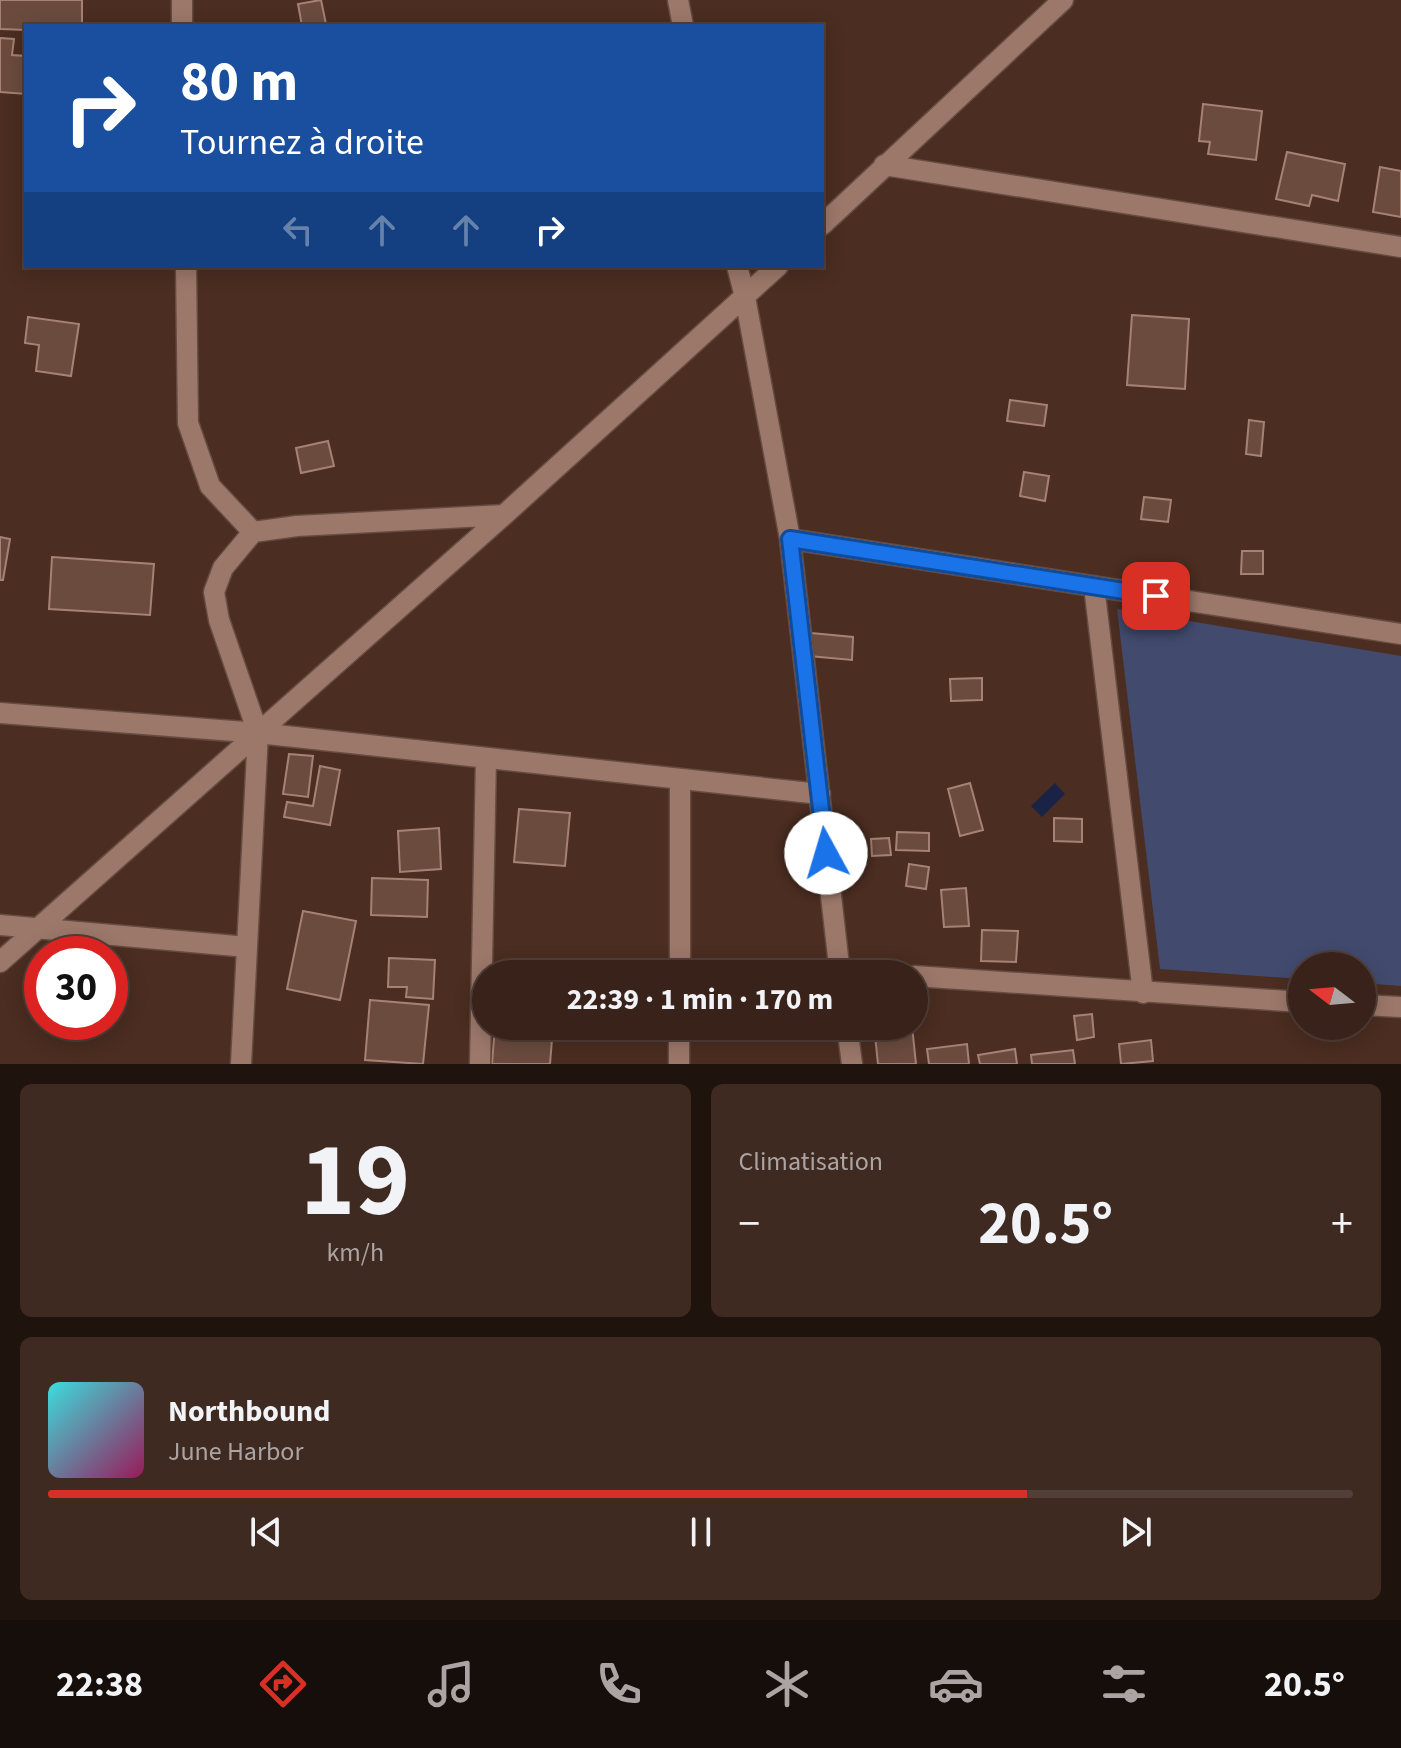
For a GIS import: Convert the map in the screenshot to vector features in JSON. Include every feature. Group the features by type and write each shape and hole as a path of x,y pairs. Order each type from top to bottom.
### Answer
{"street":[{"path":"182,0 182,24"},
{"path":"678,0 683,24"},
{"path":"824,223 1063,0"},
{"path":"884,165 1401,247"},
{"path":"186,268 188,423 210,486 253,532"},
{"path":"738,268 790,539 839,960"},
{"path":"0,962 504,515 776,268"},
{"path":"241,1064 258,733 219,620 214,592 223,568 253,532 297,526 504,515"},
{"path":"790,539 1401,634"},
{"path":"1094,586 1143,993"},
{"path":"0,713 258,733 820,794"},
{"path":"480,1064 486,758"},
{"path":"680,779 680,960"},
{"path":"0,925 247,947"},
{"path":"928,977 1288,1001"},
{"path":"1376,1006 1401,1007"},
{"path":"679,1040 679,1064"},
{"path":"849,1040 852,1064"}],"shaded area":[{"path":"1117,609 1401,656 1401,986 1376,984 1376,952 1288,952 1288,978 1160,969"},
{"path":"1055,783 1065,794 1042,817 1031,806"}],"building":[{"path":"0,0 82,0 82,24 24,24 24,30 0,29"},
{"path":"321,0 326,24 302,24 298,4"},
{"path":"0,38 14,39 12,55 24,56 24,94 0,92"},
{"path":"1203,104 1262,111 1256,160 1208,154 1210,142 1199,141"},
{"path":"1287,152 1345,164 1338,201 1312,195 1309,206 1276,199"},
{"path":"1380,167 1401,171 1401,217 1373,212"},
{"path":"1132,315 1189,319 1185,389 1127,385"},
{"path":"28,317 79,324 71,376 36,371 39,345 25,343"},
{"path":"1010,400 1047,405 1044,426 1007,421"},
{"path":"1249,420 1264,422 1261,456 1246,454"},
{"path":"328,441 334,466 301,473 296,448"},
{"path":"1024,472 1049,476 1045,501 1020,496"},
{"path":"1144,497 1171,500 1168,522 1141,519"},
{"path":"0,537 10,539 3,580 0,580"},
{"path":"1242,551 1263,551 1263,574 1241,574"},
{"path":"52,557 154,564 150,615 49,609"},
{"path":"811,633 853,637 852,660 809,656"},
{"path":"982,678 982,700 951,701 950,679"},
{"path":"289,754 313,756 308,797 283,794"},
{"path":"320,766 340,770 330,825 284,817 287,802 313,806"},
{"path":"970,783 983,830 960,836 948,789"},
{"path":"519,809 570,813 565,866 514,862"},
{"path":"1054,818 1082,819 1082,842 1054,841"},
{"path":"439,828 441,869 400,872 398,831"},
{"path":"897,832 929,833 929,851 896,850"},
{"path":"889,838 891,855 872,856 871,839"},
{"path":"909,864 929,867 926,889 906,886"},
{"path":"372,878 428,880 427,917 371,915"},
{"path":"966,888 969,926 944,927 941,890"},
{"path":"303,911 356,921 340,1000 287,989"},
{"path":"982,930 1018,931 1016,962 981,961"},
{"path":"389,958 435,960 433,999 406,997 407,987 388,987"},
{"path":"370,1000 429,1005 423,1064 365,1060"},
{"path":"1092,1014 1094,1037 1077,1040 1074,1016"},
{"path":"494,1040 552,1040 550,1064 492,1064"},
{"path":"875,1040 913,1040 916,1064 878,1064"},
{"path":"1151,1040 1153,1061 1121,1064 1119,1044"},
{"path":"967,1044 969,1064 929,1064 927,1049"},
{"path":"1015,1049 1017,1064 980,1064 978,1055"},
{"path":"1073,1050 1075,1064 1032,1064 1031,1055"}],"route":[{"path":"826,853 790,539 1156,596"}]}
